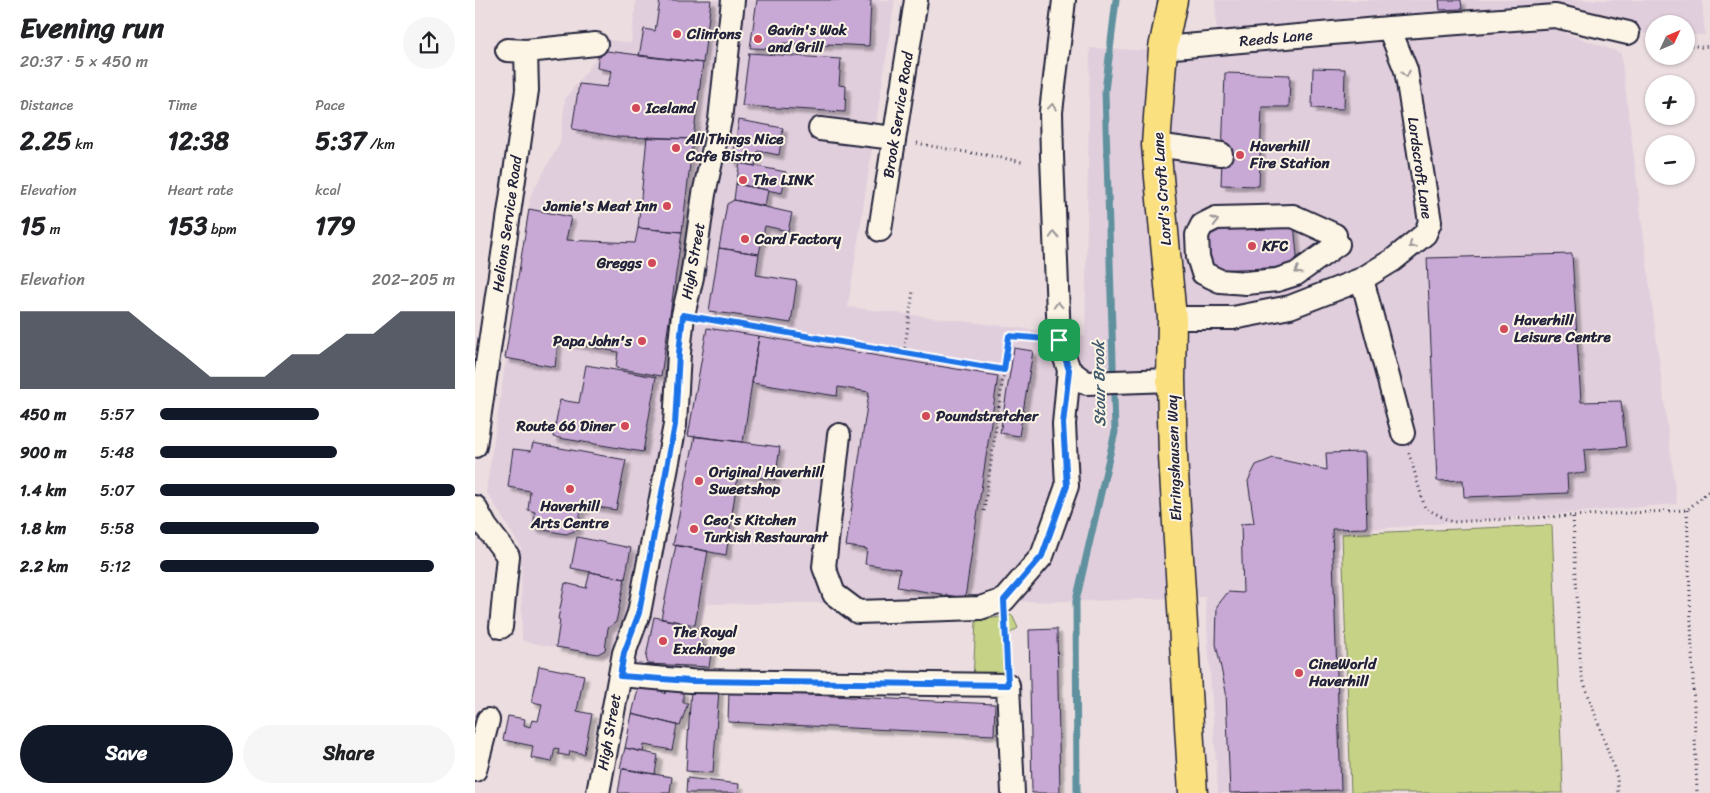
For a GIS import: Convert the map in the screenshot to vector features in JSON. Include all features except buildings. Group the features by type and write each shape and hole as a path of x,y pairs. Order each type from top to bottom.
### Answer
{"main road":[{"name":"Lord's Croft Lane","path":"1172,318 1156,145 1163,48 1173,0"},
{"name":"Ehringshausen Way","path":"1172,318 1173,466 1193,793"}],"street":[{"name":"High Street","path":"598,793 624,653 639,613 675,425 683,315 692,277 703,194 720,120 733,0"},
{"name":"Brook Service Road","path":"881,230 916,0"},
{"path":"839,435 824,567 834,594 858,612 980,608 1004,600 1042,556 1067,486 1063,424 1077,376 1059,340 1053,203 1051,112 1064,0"},
{"name":"Reeds Lane","path":"1163,48 1389,28 1555,16 1628,33"},
{"name":"Lordscroft Lane","path":"1362,279 1393,260 1425,234 1430,222 1405,70 1389,28"},
{"name":"Helions Service Road","path":"475,446 527,90 517,50 596,44"},
{"path":"820,129 894,138"},
{"path":"1156,145 1221,154"},
{"path":"1293,216 1337,240 1296,274 1277,280 1247,283 1221,281 1203,273 1198,257 1197,235 1202,225 1216,218 1293,216"},
{"path":"1172,318 1233,318 1290,307 1362,279 1403,433"},
{"path":"1077,376 1142,381 1171,380"},
{"path":"475,507 486,527 507,556 501,627"},
{"path":"620,676 690,681 1008,685 1013,793"},
{"path":"475,770 488,720"}],"path":[{"path":"1695,46 1710,46"},
{"path":"894,138 942,149 992,155 1021,162"},
{"path":"904,353 913,291"},
{"path":"683,315 1004,370"},
{"path":"984,512 1009,336 1059,340"},
{"path":"1403,433 1425,508 1452,522 1687,510 1710,490"},
{"path":"1687,510 1697,793"},
{"path":"1573,516 1581,674 1617,777 1618,793"},
{"path":"1004,600 1008,685"}],"shaded area":[{"path":"636,0 895,0 848,307 1085,336 1090,48 1216,53 1549,27 1621,53 1677,504 1339,532 1344,793 1218,793 1205,597 1091,601 706,604 691,674 522,641 521,548 486,491 531,194 560,143 565,99 610,40 631,43"},
{"path":"1215,0 1702,0 1705,35 1695,35 1695,15 1645,15 1645,34 1628,33 1555,16 1217,43"}],"green space":[{"path":"1552,525 1563,793 1351,793 1342,534"},
{"path":"1012,615 1018,628 1003,638 1003,672 998,678 973,680 976,621"}],"waterway":[{"name":"Stour Brook","path":"1077,793 1076,601 1115,432 1105,91 1116,0"}],"place":[{"name":"Clintons","path":"677,34"},
{"name":"Gavin's Wok and Grill","path":"758,39"},
{"name":"Iceland","path":"636,108"},
{"name":"All Things Nice Cafe Bistro","path":"676,148"},
{"name":"Haverhill Fire Station","path":"1240,155"},
{"name":"The LINK","path":"743,180"},
{"name":"Jamie's Meat Inn","path":"667,206"},
{"name":"Card Factory","path":"745,239"},
{"name":"KFC","path":"1252,246"},
{"name":"Greggs","path":"652,263"},
{"name":"Haverhill Leisure Centre","path":"1504,329"},
{"name":"Papa John's","path":"642,341"},
{"name":"Poundstretcher","path":"926,416"},
{"name":"Route 66 Diner","path":"625,426"},
{"name":"Original Haverhill Sweetshop","path":"699,481"},
{"name":"Haverhill Arts Centre","path":"570,489"},
{"name":"Ceo's Kitchen Turkish Restaurant","path":"694,529"},
{"name":"The Royal Exchange","path":"663,641"},
{"name":"CineWorld Haverhill","path":"1299,673"}],"route":[{"path":"683,315 1004,370 1009,336 1059,340 1069,370 1063,424 1067,486 1042,556 1004,600 1008,685 690,681 620,676 624,653 639,613 675,425 683,315"}]}
